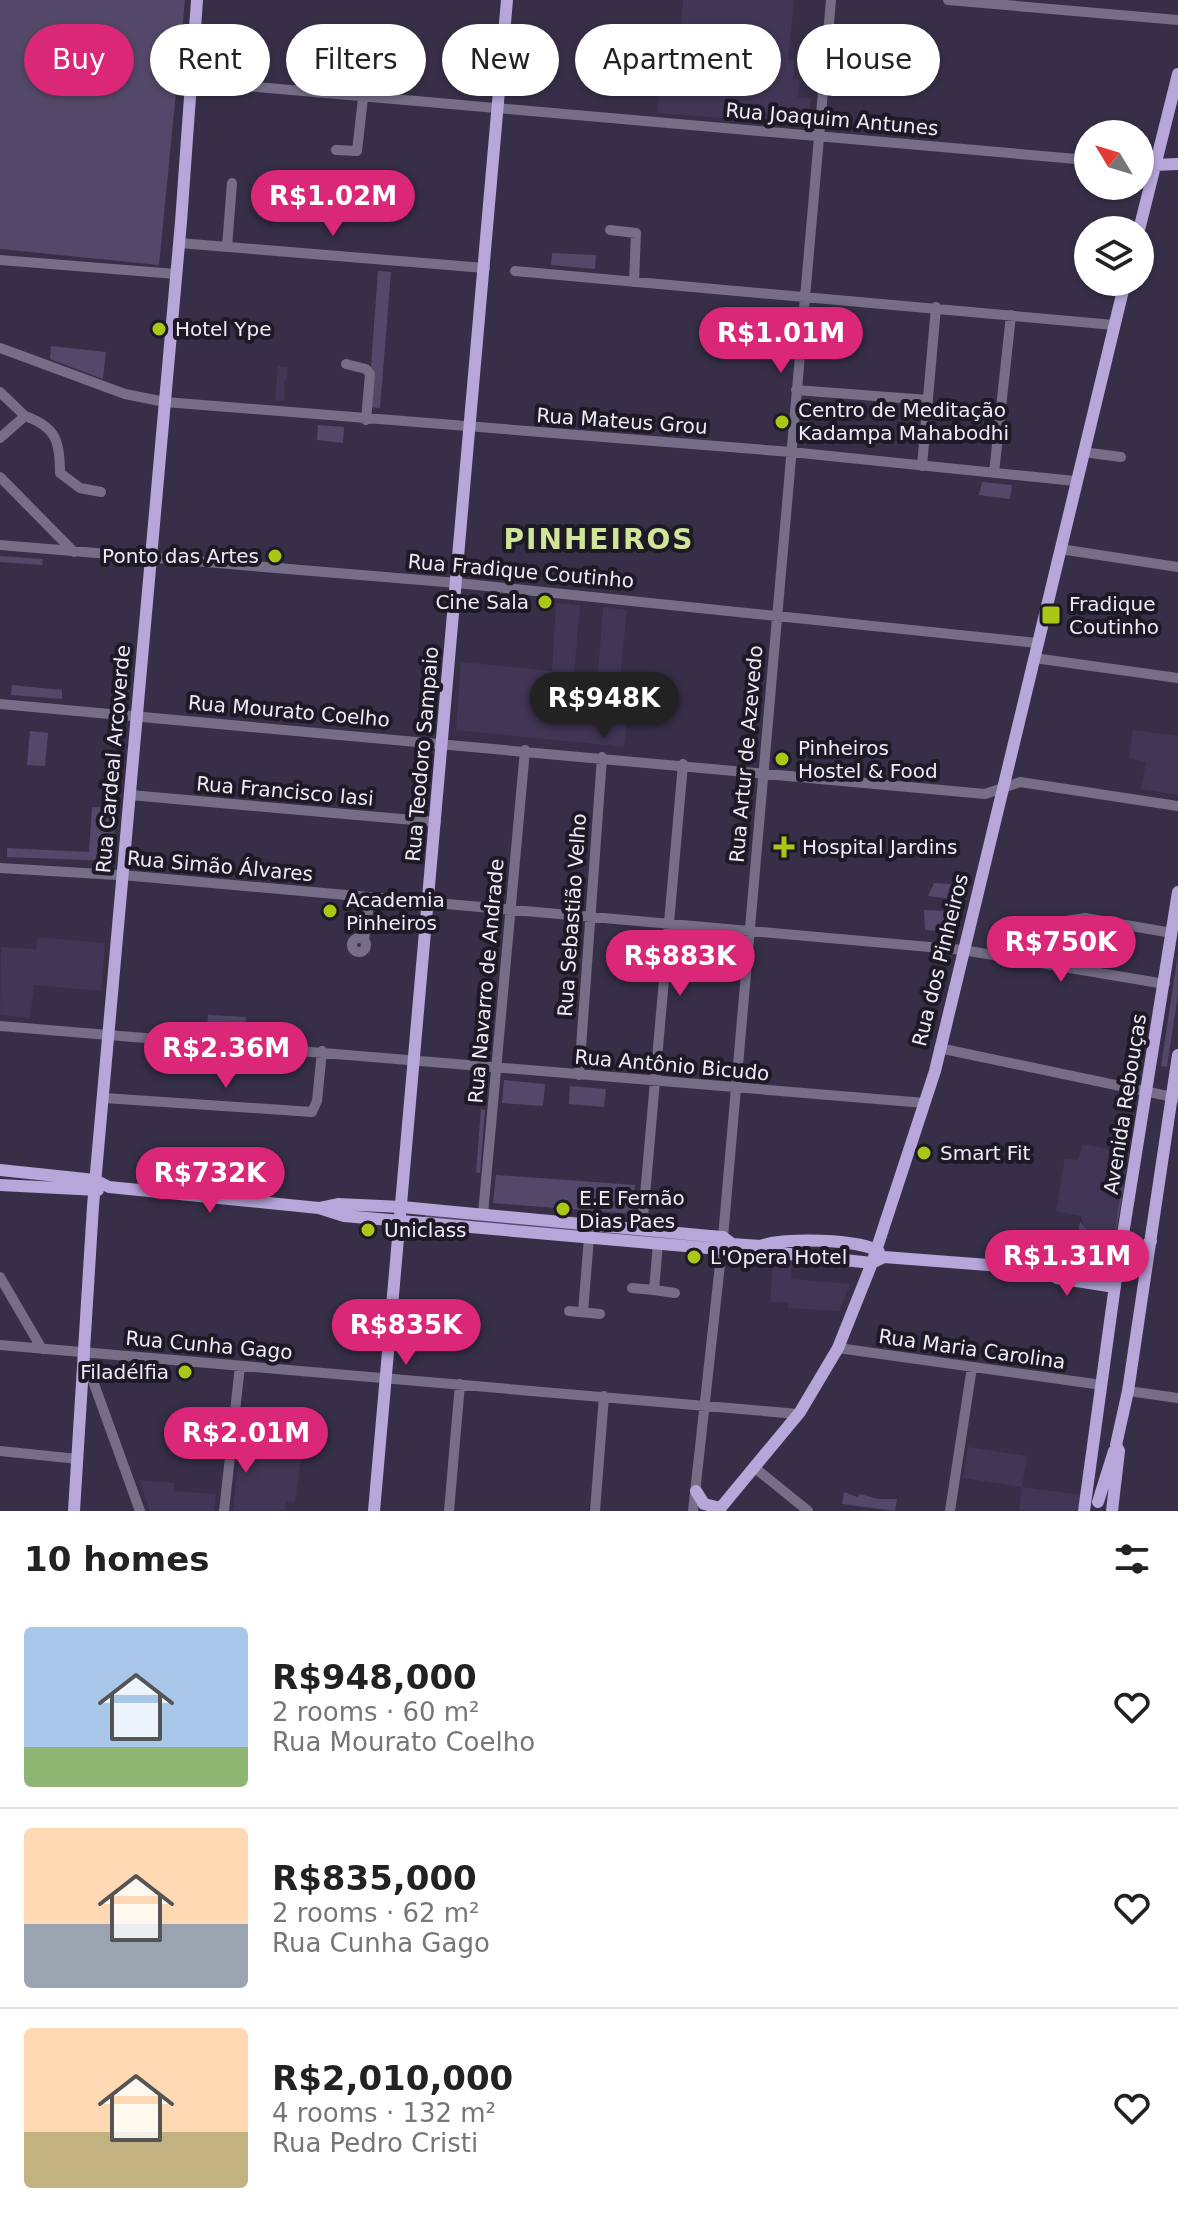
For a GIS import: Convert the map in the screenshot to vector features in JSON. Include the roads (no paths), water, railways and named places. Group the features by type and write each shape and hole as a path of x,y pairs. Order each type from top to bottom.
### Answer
{"main road":[{"name":"Rua Cardeal Arcoverde","path":"195,24 197,0"},
{"name":"Rua Teodoro Sampaio","path":"374,1511 471,437 507,0"},
{"path":"1154,144 1178,74"},
{"name":"Rua Cardeal Arcoverde","path":"82,1353 179,243 188,96"},
{"path":"1154,165 1178,164"},
{"name":"Rua dos Pinheiros","path":"720,1510 798,1414 838,1348 877,1256 925,1103 1121,296"},
{"name":"Avenida Rebouças","path":"1084,1511 1115,1287 1178,892"},
{"path":"1098,1502 1116,1445 1128,1391 1175,1097 1178,1055"},
{"path":"0,1170 98,1187"},
{"path":"0,1185 98,1187 319,1208 338,1204 589,1237 658,1243 726,1243"},
{"path":"402,1214 483,1214 642,1229 761,1246 780,1253 877,1256 1040,1269 1058,1264 1119,1271"},
{"path":"1113,1332 1119,1271 1151,1241"},
{"path":"1040,1269 1057,1278 1115,1287"},
{"path":"74,1511 82,1353"},
{"path":"1112,1511 1119,1451 1116,1445"},
{"path":"696,1491 704,1504 720,1510"}],"street":[{"name":"Rua Artur de Azevedo","path":"693,1511 726,1243 776,615 831,0"},
{"path":"948,0 1178,20"},
{"name":"Rua Joaquim Antunes","path":"270,89 1074,159"},
{"path":"336,150 357,151 363,98"},
{"path":"227,247 232,183"},
{"path":"610,230 636,233 634,282"},
{"path":"179,243 485,268"},
{"path":"0,260 176,274"},
{"path":"515,271 1114,325"},
{"path":"922,466 936,307"},
{"path":"994,473 1011,315"},
{"name":"Rua Mateus Grou","path":"0,348 125,394 165,402 791,452 1075,481"},
{"path":"346,364 366,369 370,374 366,420"},
{"path":"796,390 928,400"},
{"path":"0,392 25,416 53,430 59,441 60,473 65,478 80,488 101,492"},
{"path":"0,438 25,416"},
{"path":"1083,452 1121,457"},
{"path":"0,477 74,552"},
{"name":"Rua Fradique Coutinho","path":"0,545 457,583 1037,643"},
{"path":"1060,549 1178,567"},
{"path":"1034,658 1178,678"},
{"name":"Rua Mourato Coelho","path":"0,704 763,771 985,794 1020,782 1178,806"},
{"name":"Rua Navarro de Andrade","path":"483,1214 525,750"},
{"name":"Rua Sebastião Velho","path":"579,1075 602,757"},
{"path":"642,1229 683,764"},
{"name":"Rua Francisco Iasi","path":"130,795 436,822"},
{"name":"Rua Simão Álvares","path":"0,868 122,875 963,950 1165,984"},
{"path":"364,940 370,897"},
{"path":"1051,965 1057,931 1066,921 1085,918 1172,933"},
{"name":"Rua Antônio Bicudo","path":"0,1026 925,1103"},
{"path":"939,1048 1175,1097"},
{"path":"104,1098 312,1112 317,1101 322,1051"},
{"path":"583,1312 589,1237"},
{"path":"654,1290 658,1243"},
{"path":"0,1277 42,1349"},
{"path":"632,1288 675,1293"},
{"path":"569,1311 600,1314"},
{"name":"Rua Cunha Gago","path":"0,1345 798,1414"},
{"name":"Rua Maria Carolina","path":"838,1348 1102,1385"},
{"name":"Rua Cardeal Arcoverde","path":"82,1353 140,1511"},
{"path":"224,1511 240,1366"},
{"path":"950,1511 972,1367"},
{"path":"451,1510 460,1384"},
{"path":"1128,1391 1178,1398"},
{"path":"595,1511 604,1396"},
{"path":"0,1451 78,1459"},
{"path":"755,1468 808,1511"}],"place":[{"name":"Hotel Ype","path":"159,329"},
{"name":"Centro de Meditação Kadampa Mahabodhi","path":"782,422"},
{"name":"Ponto das Artes","path":"275,556"},
{"name":"Cine Sala","path":"545,602"},
{"name":"Fradique Coutinho","path":"1051,615"},
{"name":"Pinheiros Hostel & Food","path":"782,759"},
{"name":"Hospital Jardins","path":"784,847"},
{"name":"Academia Pinheiros","path":"330,911"},
{"name":"Smart Fit","path":"924,1153"},
{"name":"E.E Fernão Dias Paes","path":"563,1209"},
{"name":"Uniclass","path":"368,1230"},
{"name":"L'Opera Hotel","path":"694,1257"},
{"name":"Filadélfia","path":"185,1372"}],"district":[{"name":"PINHEIROS","path":"599,539"}]}
